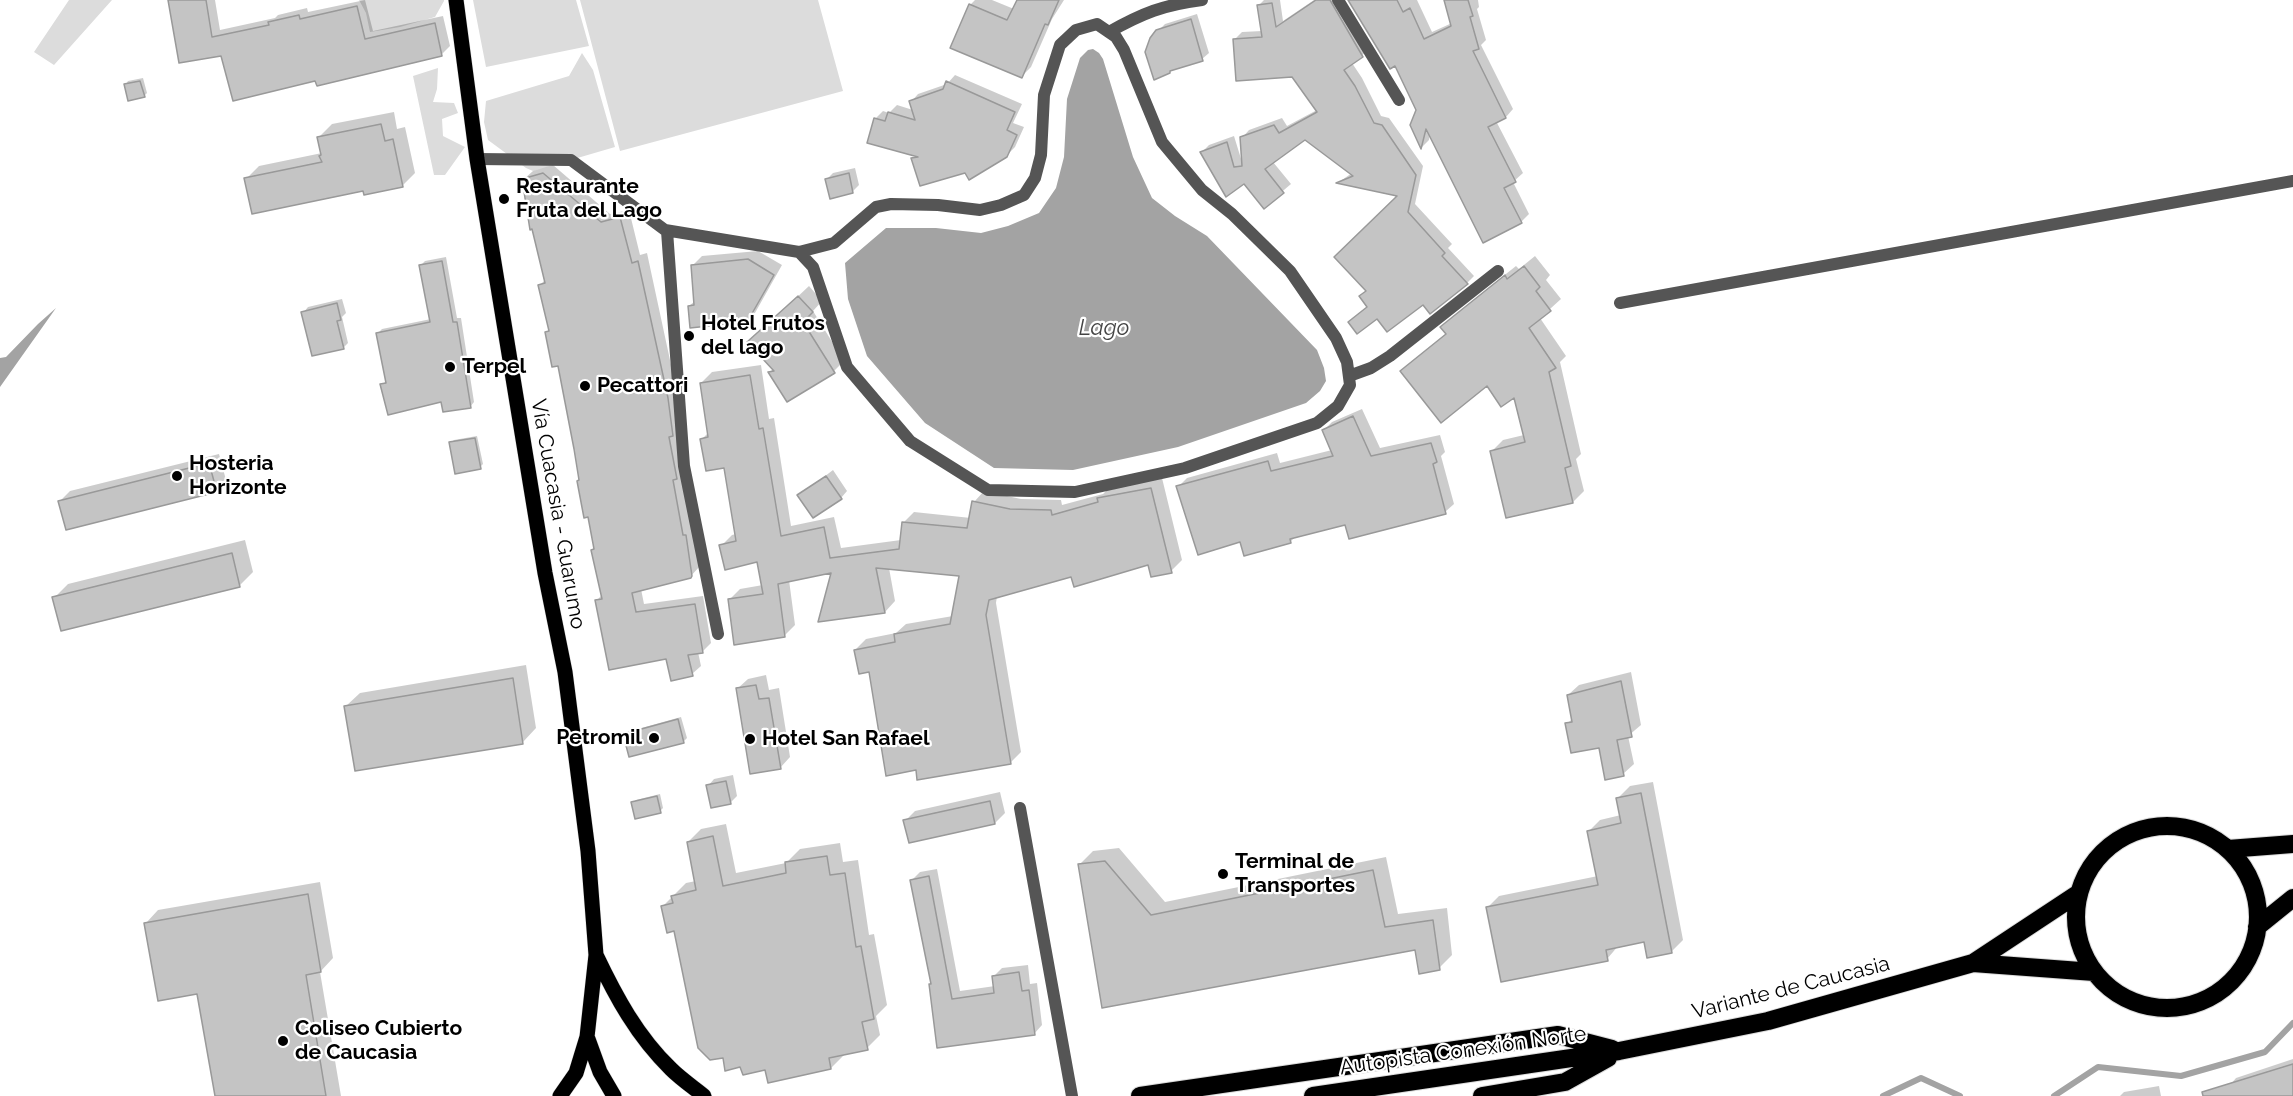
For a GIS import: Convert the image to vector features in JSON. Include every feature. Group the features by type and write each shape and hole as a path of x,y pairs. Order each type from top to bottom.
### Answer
{"highway":[{"path":"2149,828 2183,828 2214,839 2228,849 2246,872 2252,884 2258,912 2257,927 2247,958 2233,978 2214,994 2183,1006 2158,1006 2134,1001 2119,994 2094,972 2077,935 2076,907 2079,893 2093,863 2105,851 2118,840 2149,828"},
{"path":"2228,849 2293,844"},
{"name":"Variante de Caucasia","path":"1619,1051 1768,1021 1973,963 2079,893"},
{"path":"2257,927 2293,898"},
{"name":"Variante de Caucasia","path":"1973,963 2094,972"},
{"path":"1140,1096 1558,1035 1619,1051"},
{"path":"1482,1096 1565,1082 1619,1051"},
{"name":"Autopista Conexión Norte","path":"1313,1096 1619,1051"}],"main road":[{"name":"Vía Cuacasia - Guarumo","path":"456,0 477,159 545,573 571,710 588,851 596,955 587,1037 576,1072 560,1096"},
{"path":"596,955 615,997 640,1035 671,1069 704,1096"},
{"name":"Vía Cuacasia - Guarumo","path":"587,1037 600,1072 614,1096"}],"street":[{"path":"1109,32 1144,12 1172,4 1202,0"},
{"path":"1338,0 1399,100"},
{"path":"477,159 571,160 667,231 799,252 834,243 876,207 891,204 926,205 980,210 1001,205 1024,195 1035,178 1041,154 1044,95 1060,45 1076,30 1097,24 1116,37 1124,50 1162,142 1202,189 1232,214 1290,271 1336,338 1347,362 1350,385 1338,406 1317,423 1185,468 1075,492 988,490 910,441 847,368 813,267 799,252"},
{"path":"1620,303 2293,181"},
{"path":"667,231 684,466 718,634"},
{"path":"1349,376 1371,368 1390,356 1498,271"},
{"path":"1020,808 1072,1096"}],"shaded area":[{"path":"69,0 112,0 54,65 34,52"},
{"path":"359,0 444,1 435,17 400,27 370,32 366,13"},
{"path":"473,0 576,0 589,46 486,67"},
{"path":"580,0 818,0 843,91 620,151"},
{"path":"582,53 593,70 615,147 533,171 488,140 484,122 486,101 569,76"},
{"path":"438,68 437,89 433,102 454,103 458,113 442,119 443,136 465,147 445,175 434,175 413,76"}],"water":[{"name":"Lago","path":"1093,49 1103,59 1133,157 1152,198 1207,236 1317,350 1326,381 1320,391 1306,403 1178,447 1073,470 994,468 925,423 867,356 848,299 845,263 886,228 936,228 981,233 1008,226 1039,213 1056,188 1064,157 1067,99 1080,58 1088,50"},
{"path":"56,308 0,387 0,358 6,357"}],"building":[{"path":"168,0 206,0 212,37 269,25 268,22 299,15 300,19 357,6 365,39 435,23 442,56 317,86 315,81 233,101 221,56 179,63"},
{"path":"1017,0 1059,0 1048,25 1045,24 1022,78 950,48 969,4 1007,20"},
{"path":"1316,0 1330,0 1363,57 1344,70 1374,123 1382,125 1416,175 1408,212 1445,253 1442,256 1468,284 1430,314 1423,305 1387,332 1377,319 1357,334 1348,322 1367,307 1359,296 1366,291 1334,257 1397,196 1336,183 1353,176 1305,140 1265,169 1284,193 1264,209 1244,184 1226,197 1200,152 1227,142 1234,167 1242,166 1240,137 1274,125 1279,133 1317,112 1292,77 1236,81 1233,39 1262,37 1257,5 1272,3 1276,27"},
{"path":"1348,0 1397,0 1403,12 1410,8 1424,39 1451,26 1444,0 1468,0 1479,49 1473,51 1506,118 1488,127 1516,182 1504,188 1522,223 1483,243 1426,129 1421,149 1410,125 1416,110 1395,66 1390,69"},
{"path":"1191,19 1203,61 1170,71 1154,80 1145,52 1150,38 1156,30"},
{"path":"140,81 145,97 128,101 124,84"},
{"path":"946,81 1015,112 1007,130 1017,135 1007,157 969,180 965,173 920,186 911,158 918,157 867,143 874,118 885,121 888,112 915,120 909,101 943,89"},
{"path":"381,124 385,141 393,139 403,187 364,195 363,191 252,214 244,178 322,162 317,137"},
{"path":"543,173 601,222 620,217 632,263 638,261 668,398 673,436 669,437 677,479 673,480 683,535 686,535 692,576 632,593 636,612 695,604 703,653 688,655 693,676 671,681 666,659 609,670 595,600 602,599 591,550 594,549 588,517 584,518 558,366 552,367 545,332 549,331 538,285 545,283 532,229 530,230 522,179"},
{"path":"849,173 853,193 830,199 825,179"},
{"path":"748,259 774,275 742,331 737,323 690,328 688,306 694,305 691,265"},
{"path":"442,261 453,322 457,322 471,408 443,412 441,402 388,415 380,384 386,383 376,333 430,322 419,265"},
{"path":"1524,266 1540,287 1536,291 1551,311 1529,328 1556,368 1549,372 1571,466 1565,468 1573,503 1506,518 1490,451 1525,442 1514,398 1501,407 1487,386 1441,423 1400,371 1446,334 1440,327 1505,275 1507,279"},
{"path":"798,296 813,312 803,322 835,373 787,402 768,372 774,371 747,342"},
{"path":"337,303 341,320 337,321 344,349 312,356 301,312"},
{"path":"750,375 759,429 763,428 781,536 824,527 830,558 899,549 902,522 967,528 972,501 1010,509 1051,510 1052,515 1098,502 1097,498 1151,488 1172,573 1151,577 1148,565 1074,587 1071,577 989,600 986,615 1011,764 917,780 916,770 886,776 869,672 859,674 854,650 895,642 894,634 950,624 959,576 876,568 885,613 818,622 831,573 778,584 785,637 734,645 728,599 763,594 757,562 725,570 719,545 736,541 724,468 706,471 700,439 708,437 700,383"},
{"path":"1353,416 1371,456 1431,443 1437,462 1433,464 1446,514 1349,539 1345,525 1290,539 1291,543 1244,556 1240,542 1198,555 1176,486 1268,461 1271,471 1333,456 1322,430"},
{"name":"Terpel","path":"475,438 481,469 455,474 449,442"},
{"path":"209,463 217,492 66,530 58,501"},
{"path":"826,476 842,499 813,518 797,495"},
{"path":"232,553 240,587 61,631 52,597"},
{"path":"513,678 523,744 355,771 344,706"},
{"path":"1621,681 1632,737 1617,740 1624,776 1605,780 1599,748 1571,753 1565,723 1572,722 1567,695"},
{"path":"756,685 759,699 769,698 781,769 750,774 736,688"},
{"name":"Petromil","path":"678,719 684,743 629,757 623,734"},
{"path":"726,781 731,804 711,808 706,785"},
{"path":"1641,793 1672,953 1647,958 1644,942 1606,950 1608,961 1501,982 1486,907 1598,885 1587,831 1621,823 1616,798"},
{"path":"657,796 661,813 635,819 631,802"},
{"path":"990,801 995,824 909,843 903,820"},
{"path":"713,836 723,886 786,873 785,862 827,856 830,875 845,873 856,947 861,946 874,1019 862,1022 868,1050 829,1058 831,1069 768,1083 765,1070 743,1075 740,1067 725,1071 723,1058 710,1060 698,1048 674,931 667,933 661,906 673,903 671,896 696,890 687,842"},
{"path":"1105,861 1151,915 1373,870 1385,927 1433,920 1440,970 1419,974 1415,950 1102,1008 1078,864"},
{"path":"929,876 952,999 994,993 992,976 1019,972 1022,991 1029,990 1035,1035 937,1048 929,984 931,984 910,880"},
{"path":"308,894 321,972 306,975 326,1096 215,1096 197,994 158,1001 144,923"},
{"path":"2293,1064 2293,1096 2203,1096 2202,1092"}],"waterway":[{"path":"2054,1096 2098,1067 2181,1076 2265,1052 2293,1023"},
{"path":"1883,1096 1921,1078 1960,1096"}],"place":[{"name":"Restaurante Fruta del Lago","path":"504,199"},
{"name":"Hotel Frutos del lago","path":"689,336"},
{"name":"Terpel","path":"450,367"},
{"name":"Pecattori","path":"585,386"},
{"name":"Hosteria Horizonte","path":"177,476"},
{"name":"Petromil","path":"654,738"},
{"name":"Hotel San Rafael","path":"750,739"},
{"name":"Terminal de Transportes","path":"1223,874"},
{"name":"Coliseo Cubierto de Caucasia","path":"283,1041"}]}
